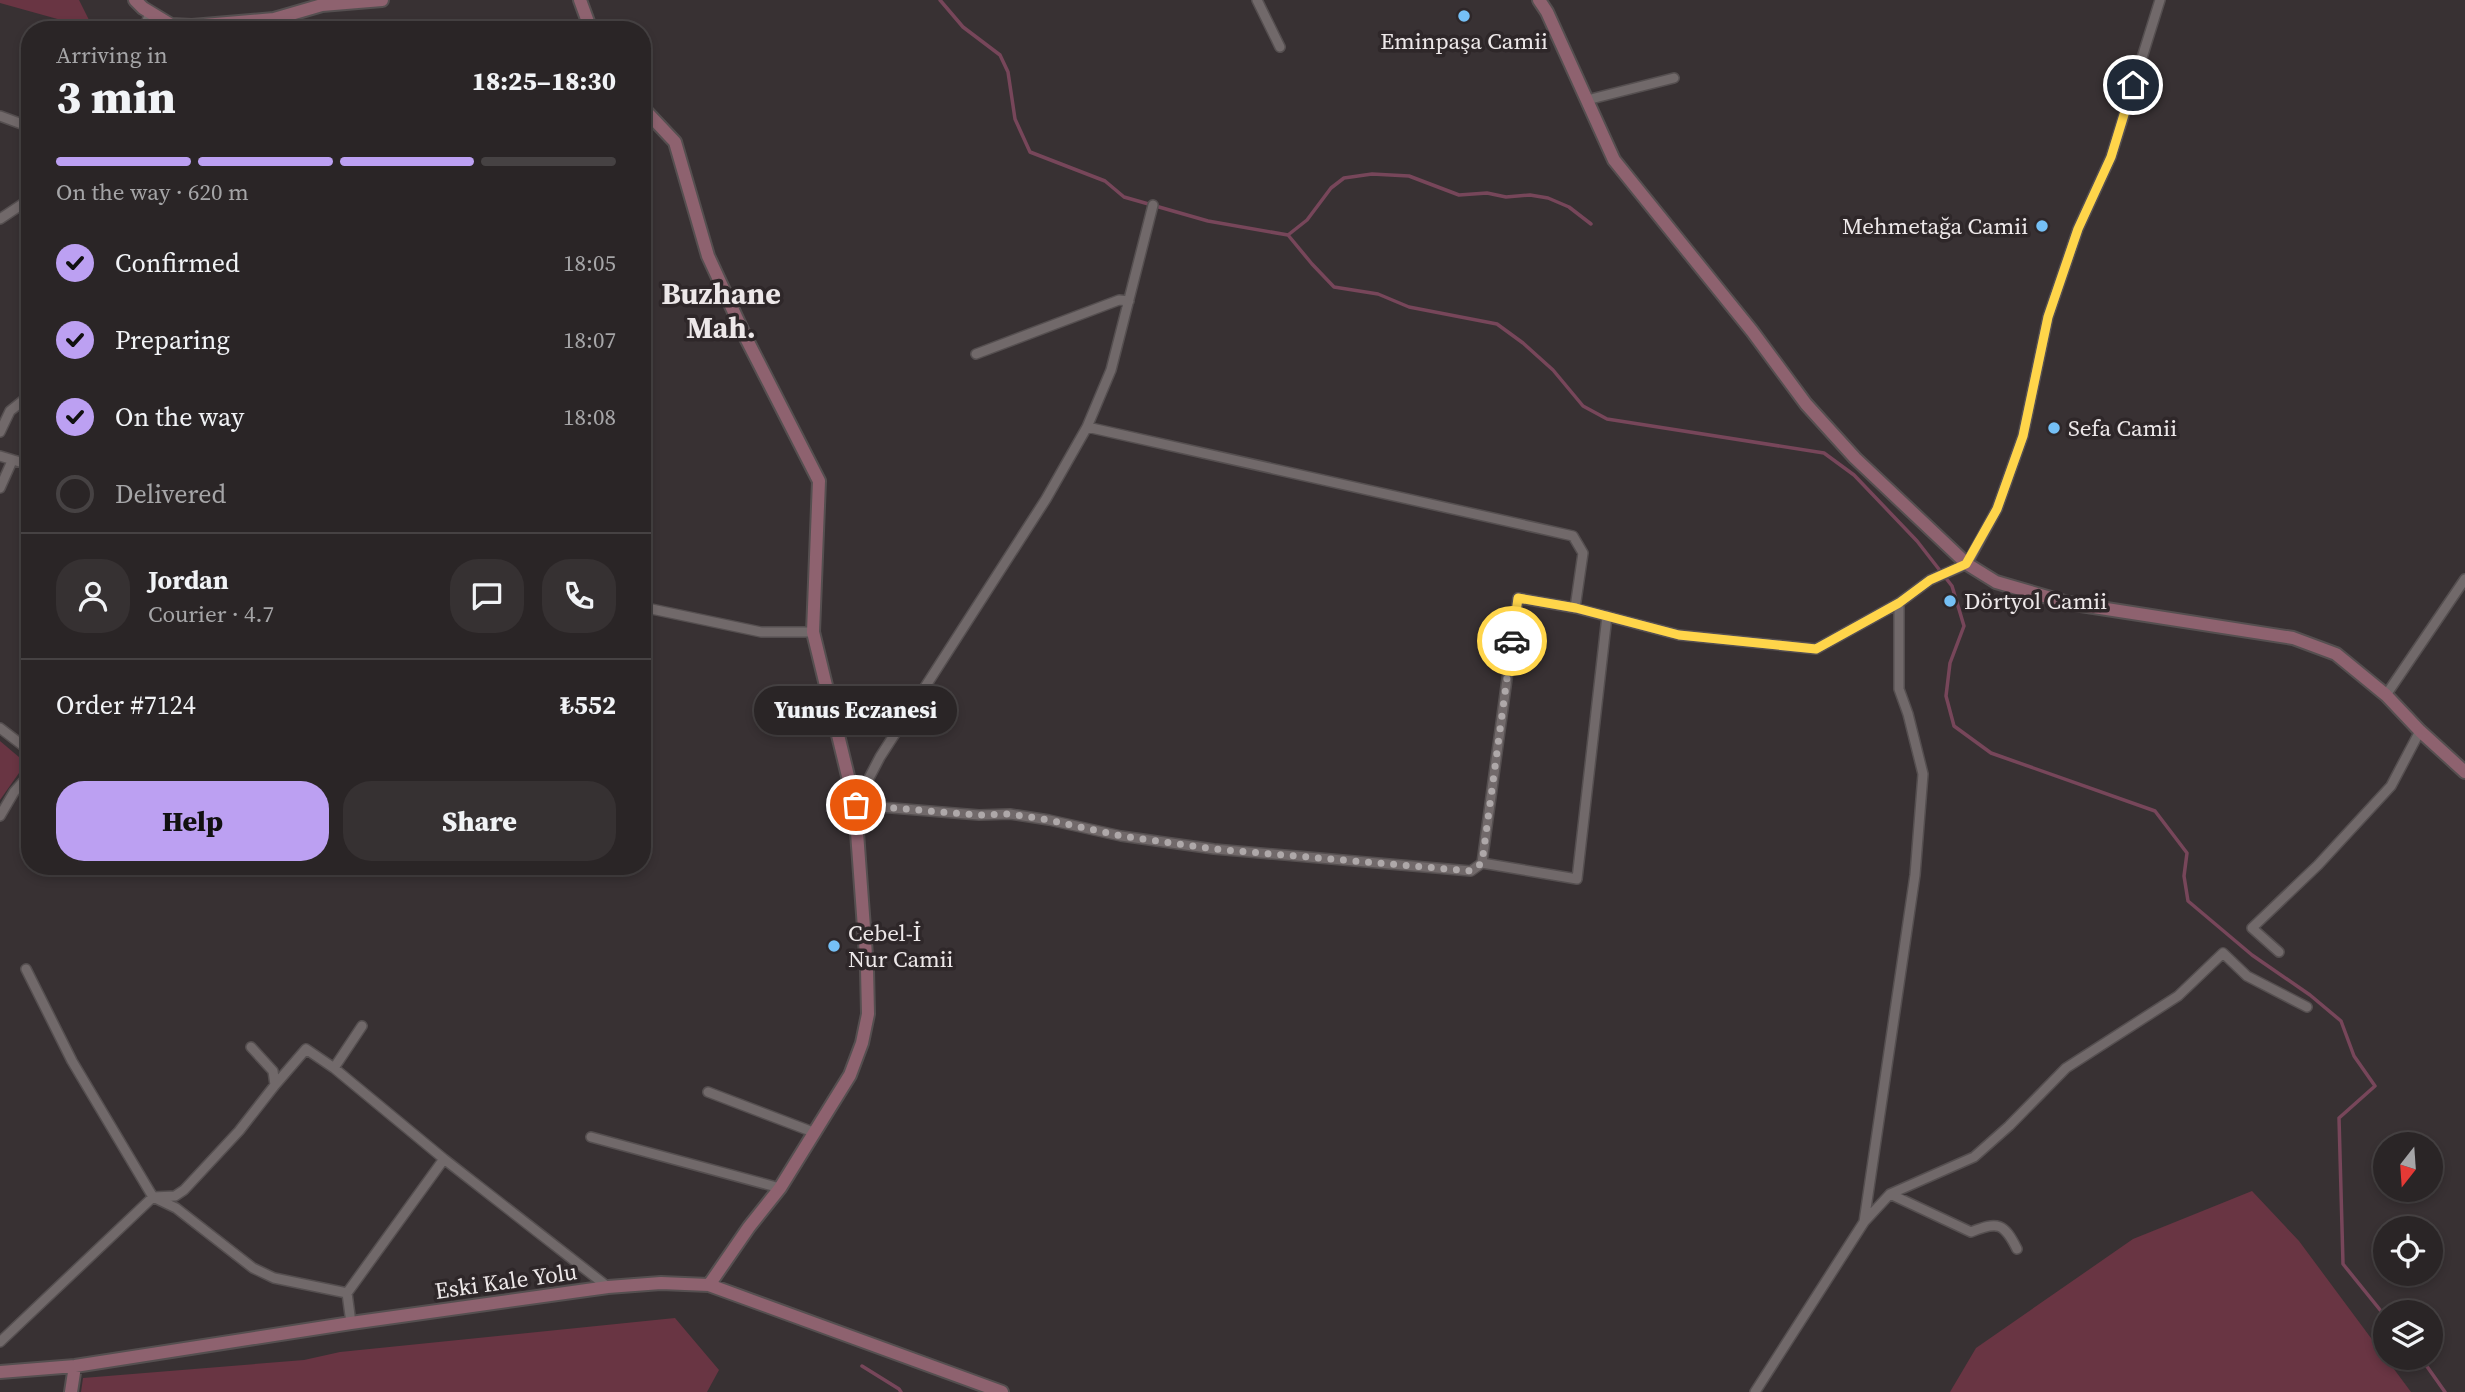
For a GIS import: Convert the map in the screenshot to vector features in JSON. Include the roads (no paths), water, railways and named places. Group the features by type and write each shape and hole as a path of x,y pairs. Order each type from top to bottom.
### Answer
{"street":[{"path":"135,0 165,21"},
{"path":"251,21 274,19 322,5 382,0"},
{"path":"580,0 588,21"},
{"path":"1256,0 1280,47"},
{"path":"1539,0 1547,12 1614,160 1752,331 1806,404 1961,566 1997,582 2068,603 2293,638 2336,654 2386,695 2465,772"},
{"path":"1482,863 1518,598 1576,608 1679,635 1816,649 1899,603 1930,580 1961,566 1997,509 2023,436 2048,317 2078,229 2111,157 2161,0"},
{"path":"147,21 150,12"},
{"path":"1587,100 1674,78"},
{"path":"0,116 21,124"},
{"path":"651,120 675,142 708,256 745,336 819,481 813,632 856,805 863,889 868,1014 862,1043 850,1075 780,1188 709,1285"},
{"path":"0,219 21,205"},
{"path":"856,805 880,757 1046,499 1087,427 1111,370 1153,205"},
{"path":"976,354 1119,300 1129,301"},
{"path":"0,432 10,411 21,402"},
{"path":"1087,427 1573,536 1583,553 1576,608"},
{"path":"0,456 21,463"},
{"path":"0,488 12,461"},
{"path":"2386,695 2465,579"},
{"path":"1864,1222 1915,875 1923,774 1899,689 1899,603"},
{"path":"651,609 761,632 813,632"},
{"path":"856,805 979,815 1010,814 1121,836 1252,852 1471,871 1482,863 1577,879 1607,616"},
{"path":"0,729 21,744"},
{"path":"2279,952 2252,928 2318,865 2391,786 2420,731"},
{"path":"0,816 21,784"},
{"path":"1755,1392 1864,1222 1890,1194 1974,1157 2066,1068 2178,996 2223,953 2247,976 2307,1007"},
{"path":"26,970 72,1061 153,1197 176,1208 253,1268 274,1278 347,1293"},
{"path":"334,1068 362,1026"},
{"path":"251,1047 272,1071 275,1085"},
{"path":"0,1342 153,1197 175,1196 184,1190 239,1131 306,1049 334,1068 444,1159 608,1287"},
{"path":"708,1092 814,1132"},
{"path":"591,1137 780,1188"},
{"path":"351,1323 347,1293 444,1159"},
{"path":"1890,1194 1971,1232 1997,1224 2008,1231 2017,1249"},
{"name":"Eski Kale Yolu","path":"0,1372 75,1366 351,1323 608,1287 661,1283 709,1285 1002,1392"},
{"path":"71,1392 75,1366"}],"waterway":[{"path":"940,0 963,27 1000,55 1008,72 1015,119 1030,152 1105,181 1124,197 1208,221 1288,235 1334,287 1378,294 1409,307 1497,324 1553,370 1583,406 1607,419 1824,453 1854,475 1917,541 1952,586 1964,626 1950,663 1946,696 1954,726 1991,753 2155,811 2187,853 2184,876 2188,901 2252,955 2310,995 2341,1021 2354,1056 2375,1086 2339,1118 2343,1264 2373,1301"},
{"path":"1288,235 1307,220 1331,188 1344,178 1372,174 1409,176 1459,195 1487,193 1506,197 1530,195 1548,198 1569,207 1591,224"},
{"path":"862,1366 901,1392"},
{"path":"2429,1370 2445,1392"}],"place":[{"name":"Eminpaşa Camii","path":"1464,16"},
{"name":"Mehmetağa Camii","path":"2042,226"},
{"name":"Sefa Camii","path":"2054,428"},
{"name":"Dörtyol Camii","path":"1950,601"},
{"name":"Yunus Eczanesi","path":"856,805"},
{"name":"Cebel-İ Nur Camii","path":"834,946"}],"district":[{"name":"Buzhane Mah.","path":"721,311"}]}
